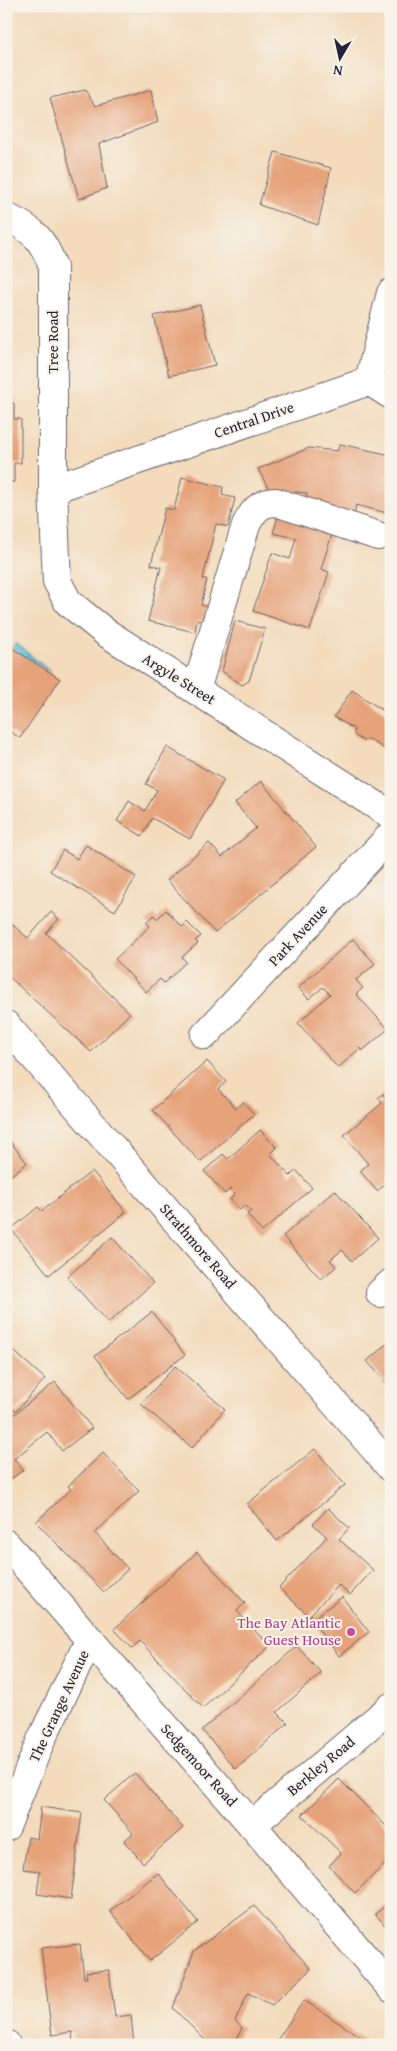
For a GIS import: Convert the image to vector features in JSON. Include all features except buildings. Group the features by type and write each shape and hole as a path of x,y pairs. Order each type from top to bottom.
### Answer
{"street":[{"name":"Tree Road","path":"6,217 34,233 45,245 54,267 53,488"},
{"name":"Central Drive","path":"53,488 380,388 391,294"},
{"name":"Argyle Street","path":"53,488 57,581 68,602 105,632 391,814"},
{"path":"196,690 246,525 257,508 267,502 276,502 378,536"},
{"name":"Park Avenue","path":"205,1035 391,834"},
{"name":"Strathmore Road","path":"6,1025 391,1468"},
{"name":"Sedgemoor Road","path":"6,1544 252,1825 391,1988"},
{"name":"The Grange Avenue","path":"6,1827 41,1740 89,1641"},
{"name":"Berkley Road","path":"252,1825 391,1707"}],"water":[{"path":"16,643 52,673 48,678 12,648"}],"place":[{"name":"The Bay Atlantic Guest House","path":"351,1632"}]}
